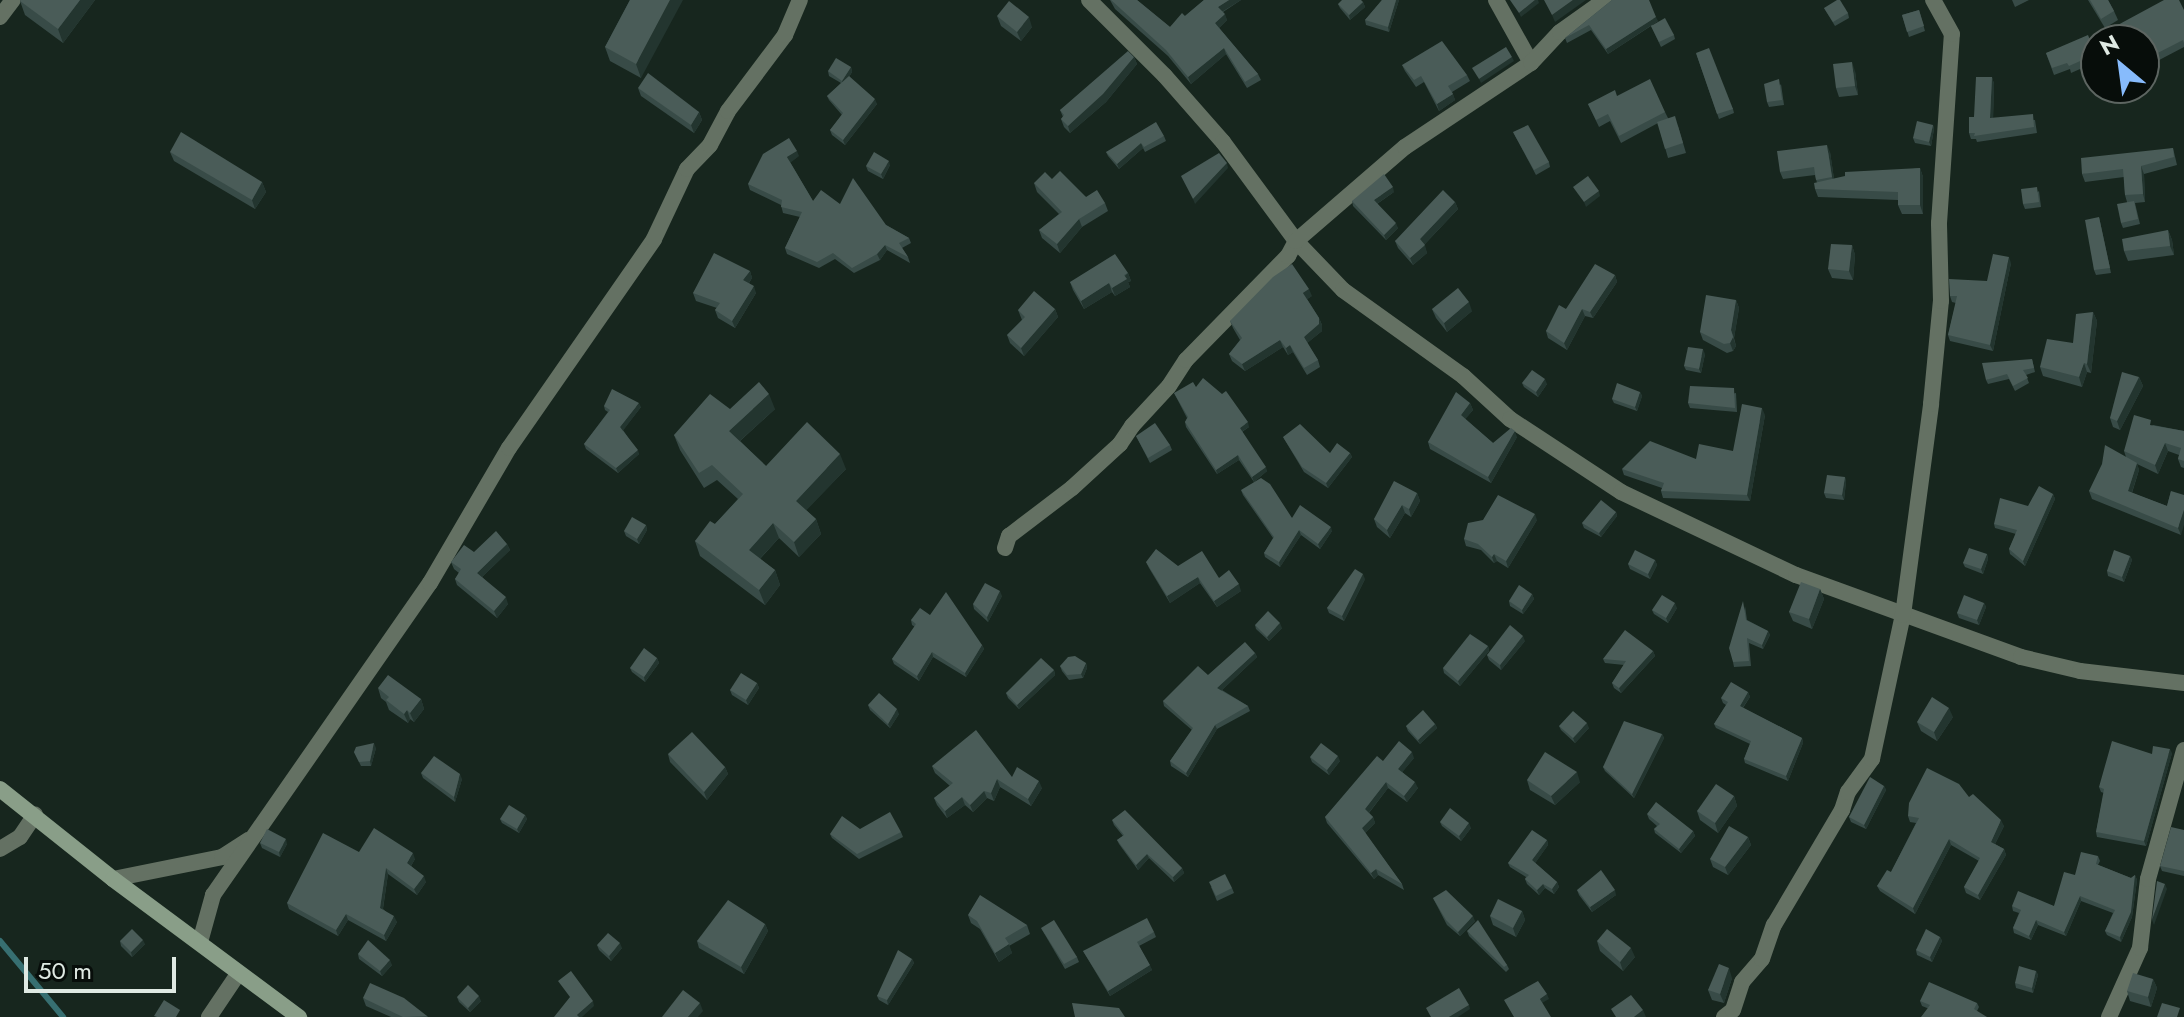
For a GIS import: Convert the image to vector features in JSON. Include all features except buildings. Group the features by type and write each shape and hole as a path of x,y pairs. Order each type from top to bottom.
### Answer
{"street":[{"path":"0,17 13,0"},
{"path":"200,942 213,895 430,583 509,448 654,239 687,169 710,145 728,111 785,35 800,0"},
{"path":"1089,0 1165,76 1223,142 1296,241 1343,290 1463,376 1510,419 1621,492 1796,575 2021,657 2080,671 2184,683"},
{"path":"1496,0 1531,63"},
{"path":"1005,548 1009,536 1072,488 1120,444 1132,426 1169,386 1186,360 1288,256 1296,241 1405,147 1531,63 1560,32 1605,0"},
{"path":"1724,1017 1733,1010 1742,982 1762,959 1774,925 1842,810 1848,792 1872,759 1903,615 1931,404 1941,301 1939,223 1952,34 1933,0"},
{"path":"2109,1017 2140,948 2148,879 2184,750"},
{"path":"0,789 113,879 299,1017"},
{"path":"0,849 20,837 35,815"},
{"path":"113,879 222,857 253,837"},
{"path":"209,1017 238,974"}],"waterway":[{"path":"0,941 63,1017"}]}
